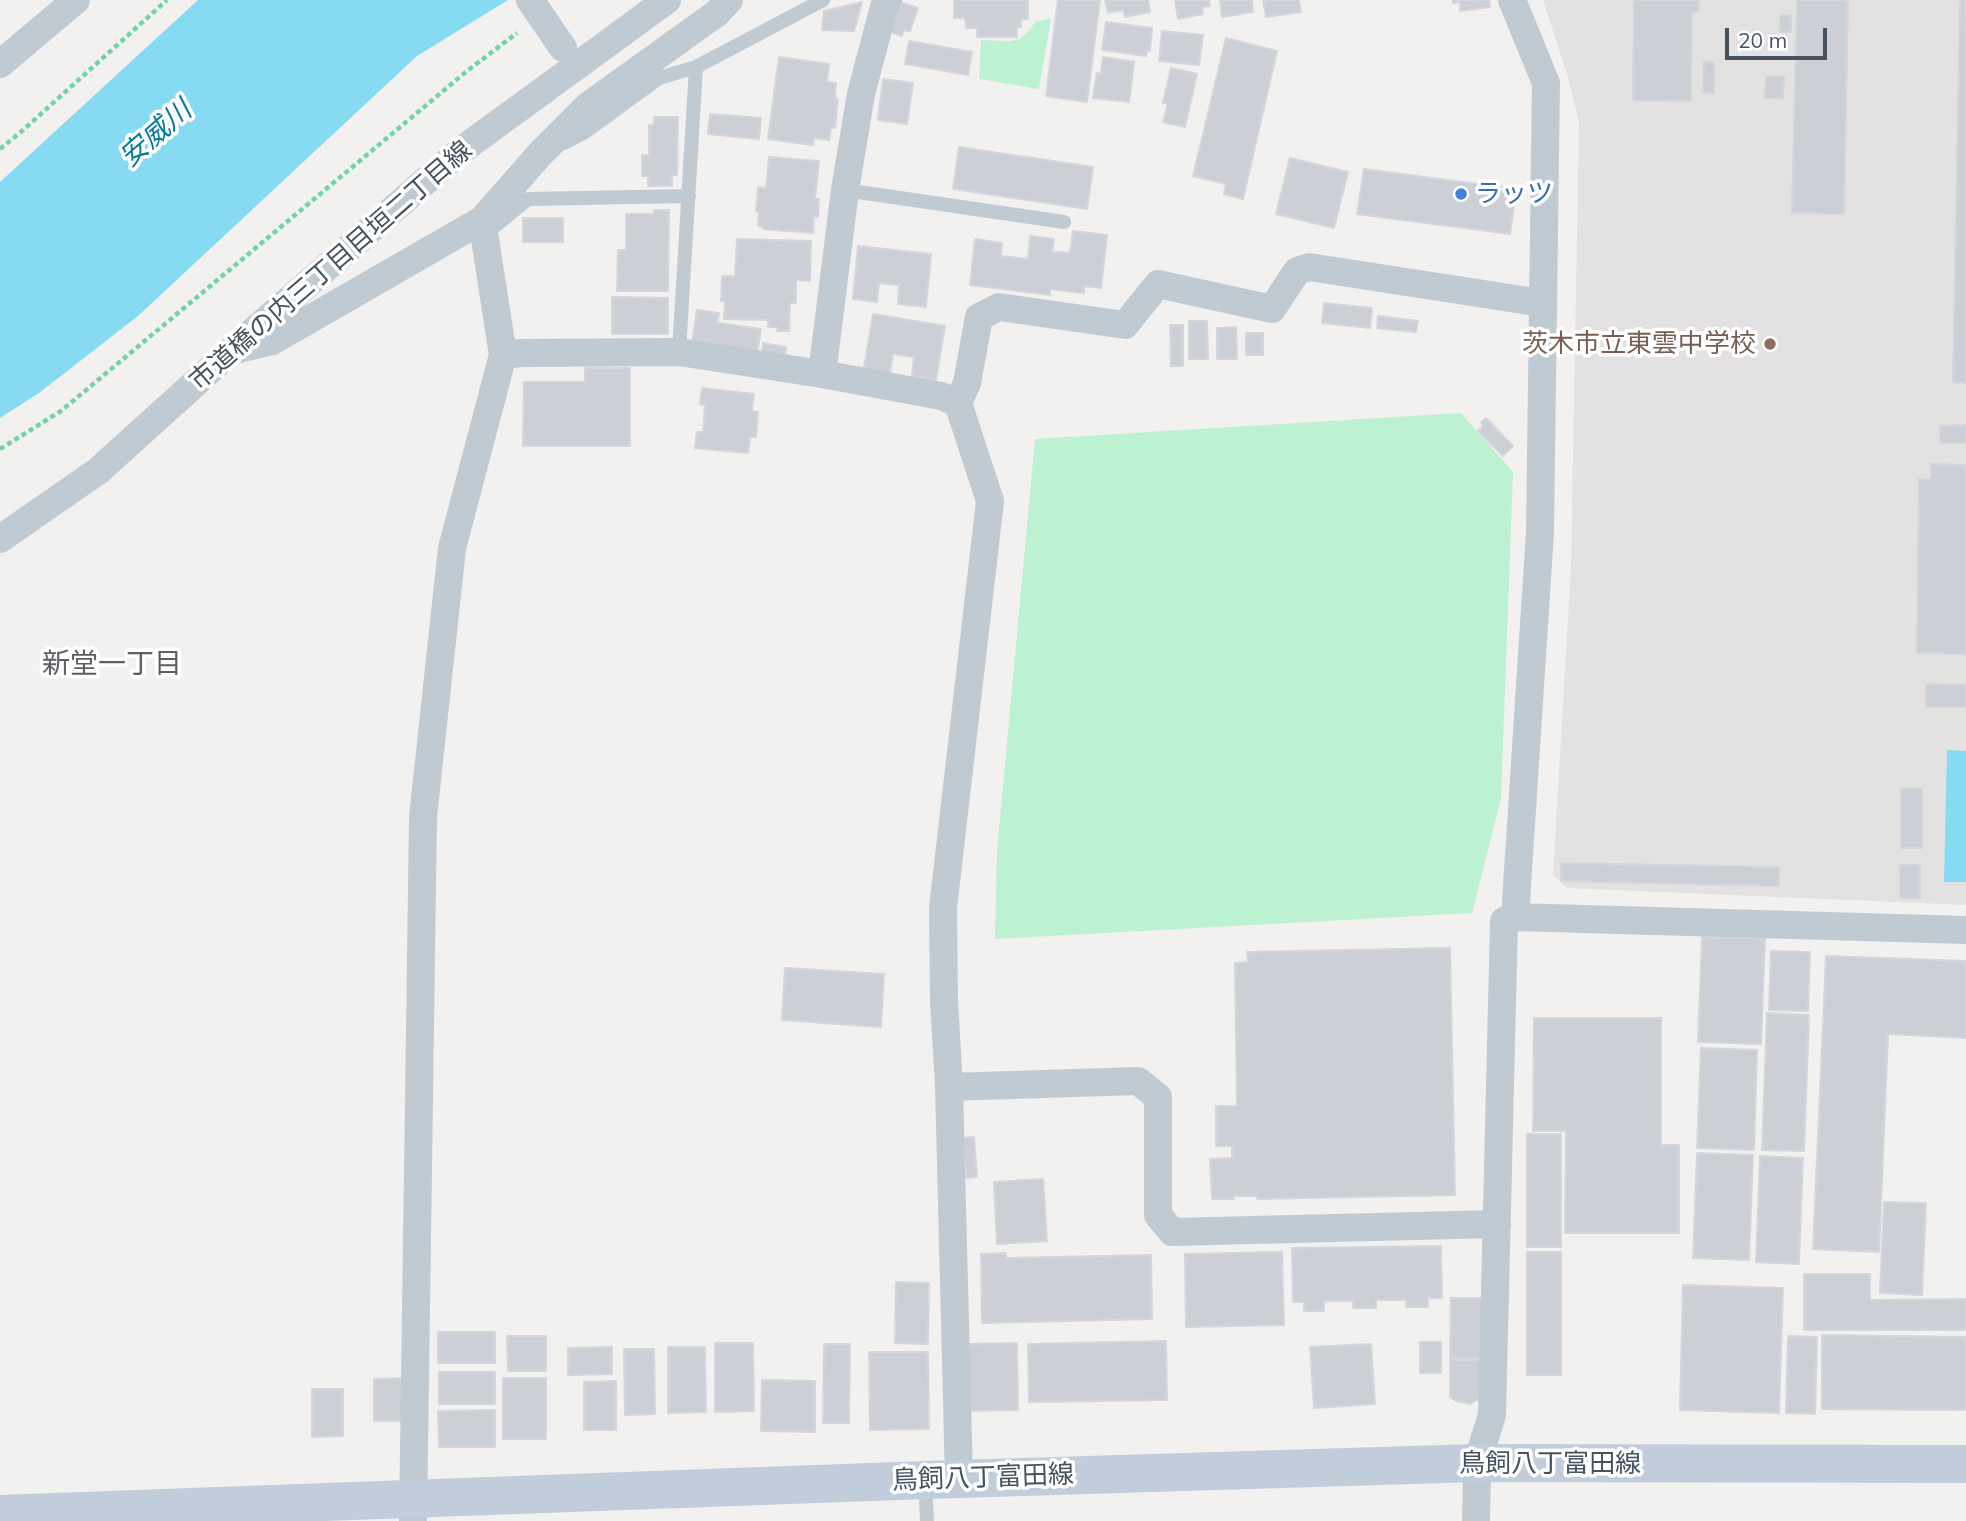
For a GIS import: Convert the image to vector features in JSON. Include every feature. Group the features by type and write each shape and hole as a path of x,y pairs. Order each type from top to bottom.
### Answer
{"main road":[{"name":"鳥飼八丁富田線","path":"0,1514 120,1515 414,1510 942,1480 1477,1463 1966,1464"}],"street":[{"path":"0,65 76,0"},
{"path":"530,0 569,58"},
{"name":"市道橋の内三丁目目垣二丁目線","path":"0,539 99,471 232,350 569,58 667,0"},
{"path":"232,350 272,341 483,228 540,154 589,105 717,13 729,0"},
{"path":"822,374 845,190 861,94 887,0"},
{"path":"1512,0 1546,83 1540,532 1515,917"},
{"path":"414,1510 423,817 452,548 502,355 483,228"},
{"path":"942,1480 949,1087 944,1001 943,908 990,501 958,403 967,383 979,317 999,307 1125,325 1158,284 1272,309 1297,271 1309,267 1542,303"},
{"path":"502,355 679,352 822,374 942,396 958,403"},
{"path":"1476,1521 1477,1463 1492,1415 1504,921 1515,917 1966,930"},
{"path":"949,1087 1138,1081 1158,1097 1158,1215 1172,1232 1497,1224"}],"lane":[{"path":"540,154 585,132 659,78 696,67 822,0"},
{"path":"679,352 696,67"},
{"path":"845,190 1064,222"},
{"path":"483,228 528,199 689,196"},
{"path":"927,1521 942,1480"}],"path":[{"path":"0,149 167,0"},
{"path":"0,449 61,411 467,71 518,32"}],"shaded area":[{"name":"茨木市立東雲中学校","path":"1543,0 1966,0 1966,905 1567,888 1553,875 1571,567 1579,122"}],"green space":[{"path":"1051,18 1039,89 979,79 981,40 1012,41 1024,36 1035,22"},
{"path":"1461,413 1513,472 1501,798 1472,913 995,939 997,851 1035,439"}],"water":[{"name":"安威川","path":"198,0 508,0 417,56 138,316 39,393 0,418 0,182"},
{"path":"1947,750 1966,751 1966,882 1944,882"}],"building":[{"path":"954,0 1028,0 1028,19 1021,19 1021,27 1017,27 1017,37 977,37 977,28 966,28 965,18 954,18"},
{"path":"1058,0 1100,0 1087,102 1046,96"},
{"path":"1105,0 1148,0 1150,12 1125,17 1123,10 1108,13"},
{"path":"1175,0 1209,0 1210,6 1202,7 1203,14 1178,19"},
{"path":"1220,0 1252,0 1253,12 1222,17"},
{"path":"1263,0 1299,0 1301,12 1266,17"},
{"path":"1453,0 1489,0 1490,7 1460,11 1460,2 1453,3"},
{"path":"1634,0 1699,0 1698,12 1692,12 1691,101 1633,100"},
{"path":"1797,0 1848,0 1844,214 1792,213"},
{"path":"1960,0 1966,0 1966,383 1953,382"},
{"path":"862,2 854,31 822,30 824,11"},
{"path":"900,2 918,8 910,31 904,30 902,36 890,32"},
{"path":"1780,15 1791,15 1791,32 1780,32"},
{"path":"1106,22 1152,28 1150,51 1147,50 1146,56 1102,50"},
{"path":"1162,31 1203,35 1199,65 1159,61"},
{"path":"1226,38 1277,51 1243,199 1224,194 1226,184 1193,176"},
{"path":"909,41 972,52 968,75 905,64"},
{"path":"779,57 829,64 827,82 836,83 835,98 838,99 835,128 831,127 829,140 814,138 813,145 768,139"},
{"path":"1103,57 1134,62 1129,102 1093,98"},
{"path":"1704,61 1714,62 1714,93 1703,93"},
{"path":"1171,68 1197,74 1185,127 1163,122 1168,103 1163,103"},
{"path":"1766,76 1784,76 1783,98 1765,98"},
{"path":"883,79 913,83 907,124 878,120"},
{"path":"710,114 761,118 759,139 708,134"},
{"path":"654,117 678,117 677,175 672,175 672,186 648,186 648,176 642,176 642,155 649,155 649,125 654,125"},
{"path":"959,147 1093,167 1087,209 953,189"},
{"path":"769,157 819,161 815,199 819,199 818,217 814,217 813,233 763,229 758,226 758,187 766,188"},
{"path":"1290,158 1348,172 1334,228 1276,214"},
{"path":"1364,169 1516,189 1510,234 1357,214"},
{"path":"654,210 669,210 668,291 617,291 618,250 626,250 626,214 654,214"},
{"path":"523,218 563,218 563,242 523,242"},
{"path":"1073,231 1107,235 1101,288 1084,286 1084,293 1050,289 1050,295 970,285 975,239 1002,243 1001,256 1028,259 1030,236 1054,239 1052,252 1070,253"},
{"path":"737,239 811,241 810,281 796,280 796,303 790,303 789,331 777,331 778,327 768,327 768,320 724,319 725,301 721,301 722,276 735,276"},
{"path":"858,246 931,254 926,307 898,304 899,285 879,283 877,302 853,299"},
{"path":"612,297 668,298 668,334 612,334"},
{"path":"1324,303 1372,308 1370,328 1322,323"},
{"path":"697,310 719,313 717,323 761,329 757,353 692,344"},
{"path":"873,314 945,326 936,380 912,376 914,357 893,354 890,373 864,368"},
{"path":"1378,316 1418,321 1416,332 1377,328"},
{"path":"1189,321 1207,321 1208,359 1189,359"},
{"path":"1170,325 1183,325 1183,366 1171,366"},
{"path":"1236,327 1237,359 1217,359 1217,328"},
{"path":"1246,333 1263,333 1263,355 1246,355"},
{"path":"763,343 786,347 784,361 761,358"},
{"path":"585,368 630,368 630,446 523,446 524,382 585,382"},
{"path":"702,388 754,394 752,411 758,412 756,437 750,437 748,453 695,448 697,432 703,432 705,405 700,404"},
{"path":"1486,418 1513,446 1503,456 1478,431"},
{"path":"1966,425 1966,443 1940,443 1940,426"},
{"path":"1931,464 1966,465 1966,654 1917,653 1919,479 1931,479"},
{"path":"1926,684 1966,685 1966,707 1926,707"},
{"path":"1901,788 1922,788 1922,848 1901,848"},
{"path":"1561,863 1779,867 1779,886 1561,881"},
{"path":"1900,865 1920,865 1920,898 1900,898"},
{"path":"1702,937 1765,939 1761,1044 1698,1042"},
{"path":"1450,948 1455,1195 1257,1199 1257,1196 1234,1196 1234,1199 1212,1199 1210,1159 1232,1158 1232,1146 1216,1146 1216,1106 1237,1106 1235,963 1248,962 1247,952"},
{"path":"1771,951 1810,952 1808,1011 1769,1010"},
{"path":"1826,956 1966,961 1966,1038 1888,1034 1879,1252 1813,1249"},
{"path":"785,968 884,974 881,1027 782,1020"},
{"path":"1767,1013 1809,1015 1804,1151 1762,1150"},
{"path":"1534,1018 1661,1018 1661,1145 1679,1145 1679,1233 1565,1233 1566,1131 1533,1131"},
{"path":"1701,1048 1757,1050 1754,1150 1697,1148"},
{"path":"1527,1134 1561,1134 1561,1247 1527,1247"},
{"path":"974,1137 977,1177 966,1178 963,1138"},
{"path":"1697,1153 1753,1155 1749,1260 1693,1258"},
{"path":"1760,1156 1803,1158 1799,1264 1756,1262"},
{"path":"1043,1179 1047,1241 997,1244 994,1182"},
{"path":"1884,1202 1926,1203 1922,1295 1880,1293"},
{"path":"1441,1246 1442,1298 1428,1298 1428,1307 1406,1307 1406,1300 1376,1300 1376,1308 1353,1308 1353,1301 1324,1301 1324,1311 1304,1311 1304,1302 1293,1302 1292,1248"},
{"path":"1282,1252 1284,1325 1186,1327 1185,1254"},
{"path":"1527,1252 1561,1252 1561,1375 1527,1375"},
{"path":"1006,1253 1006,1258 1151,1255 1152,1319 982,1323 981,1254"},
{"path":"1804,1274 1870,1274 1870,1300 1966,1299 1966,1330 1804,1330"},
{"path":"896,1282 929,1283 928,1344 895,1343"},
{"path":"1683,1285 1783,1288 1779,1413 1680,1410"},
{"path":"1451,1298 1483,1298 1483,1358 1450,1358"},
{"path":"438,1332 495,1332 495,1363 438,1363"},
{"path":"1822,1335 1966,1337 1966,1410 1822,1409"},
{"path":"507,1336 546,1336 546,1371 508,1371"},
{"path":"1788,1336 1817,1337 1815,1414 1786,1413"},
{"path":"1166,1341 1167,1400 1029,1402 1028,1344"},
{"path":"1420,1342 1441,1342 1441,1373 1420,1373"},
{"path":"715,1343 753,1343 754,1411 715,1412"},
{"path":"1017,1343 1018,1410 967,1411 966,1344"},
{"path":"824,1344 850,1344 849,1423 823,1423"},
{"path":"1371,1344 1375,1404 1314,1408 1310,1347"},
{"path":"612,1347 612,1374 568,1375 568,1348"},
{"path":"668,1347 705,1347 706,1412 668,1413"},
{"path":"624,1349 654,1349 655,1414 625,1415"},
{"path":"869,1352 928,1352 929,1429 870,1430"},
{"path":"1450,1360 1483,1360 1482,1397 1470,1404 1450,1397"},
{"path":"439,1372 495,1372 495,1404 439,1404"},
{"path":"407,1378 407,1421 374,1421 374,1379"},
{"path":"503,1378 546,1378 546,1439 503,1439"},
{"path":"762,1380 815,1381 815,1432 761,1431"},
{"path":"616,1381 616,1430 584,1430 584,1382"},
{"path":"312,1389 343,1389 343,1436 312,1437"},
{"path":"495,1410 495,1447 439,1447 438,1411"}],"place":[{"name":"ラッツ","path":"1461,194"},
{"name":"茨木市立東雲中学校","path":"1770,344"}],"district":[{"name":"新堂一丁目","path":"112,665"}]}
